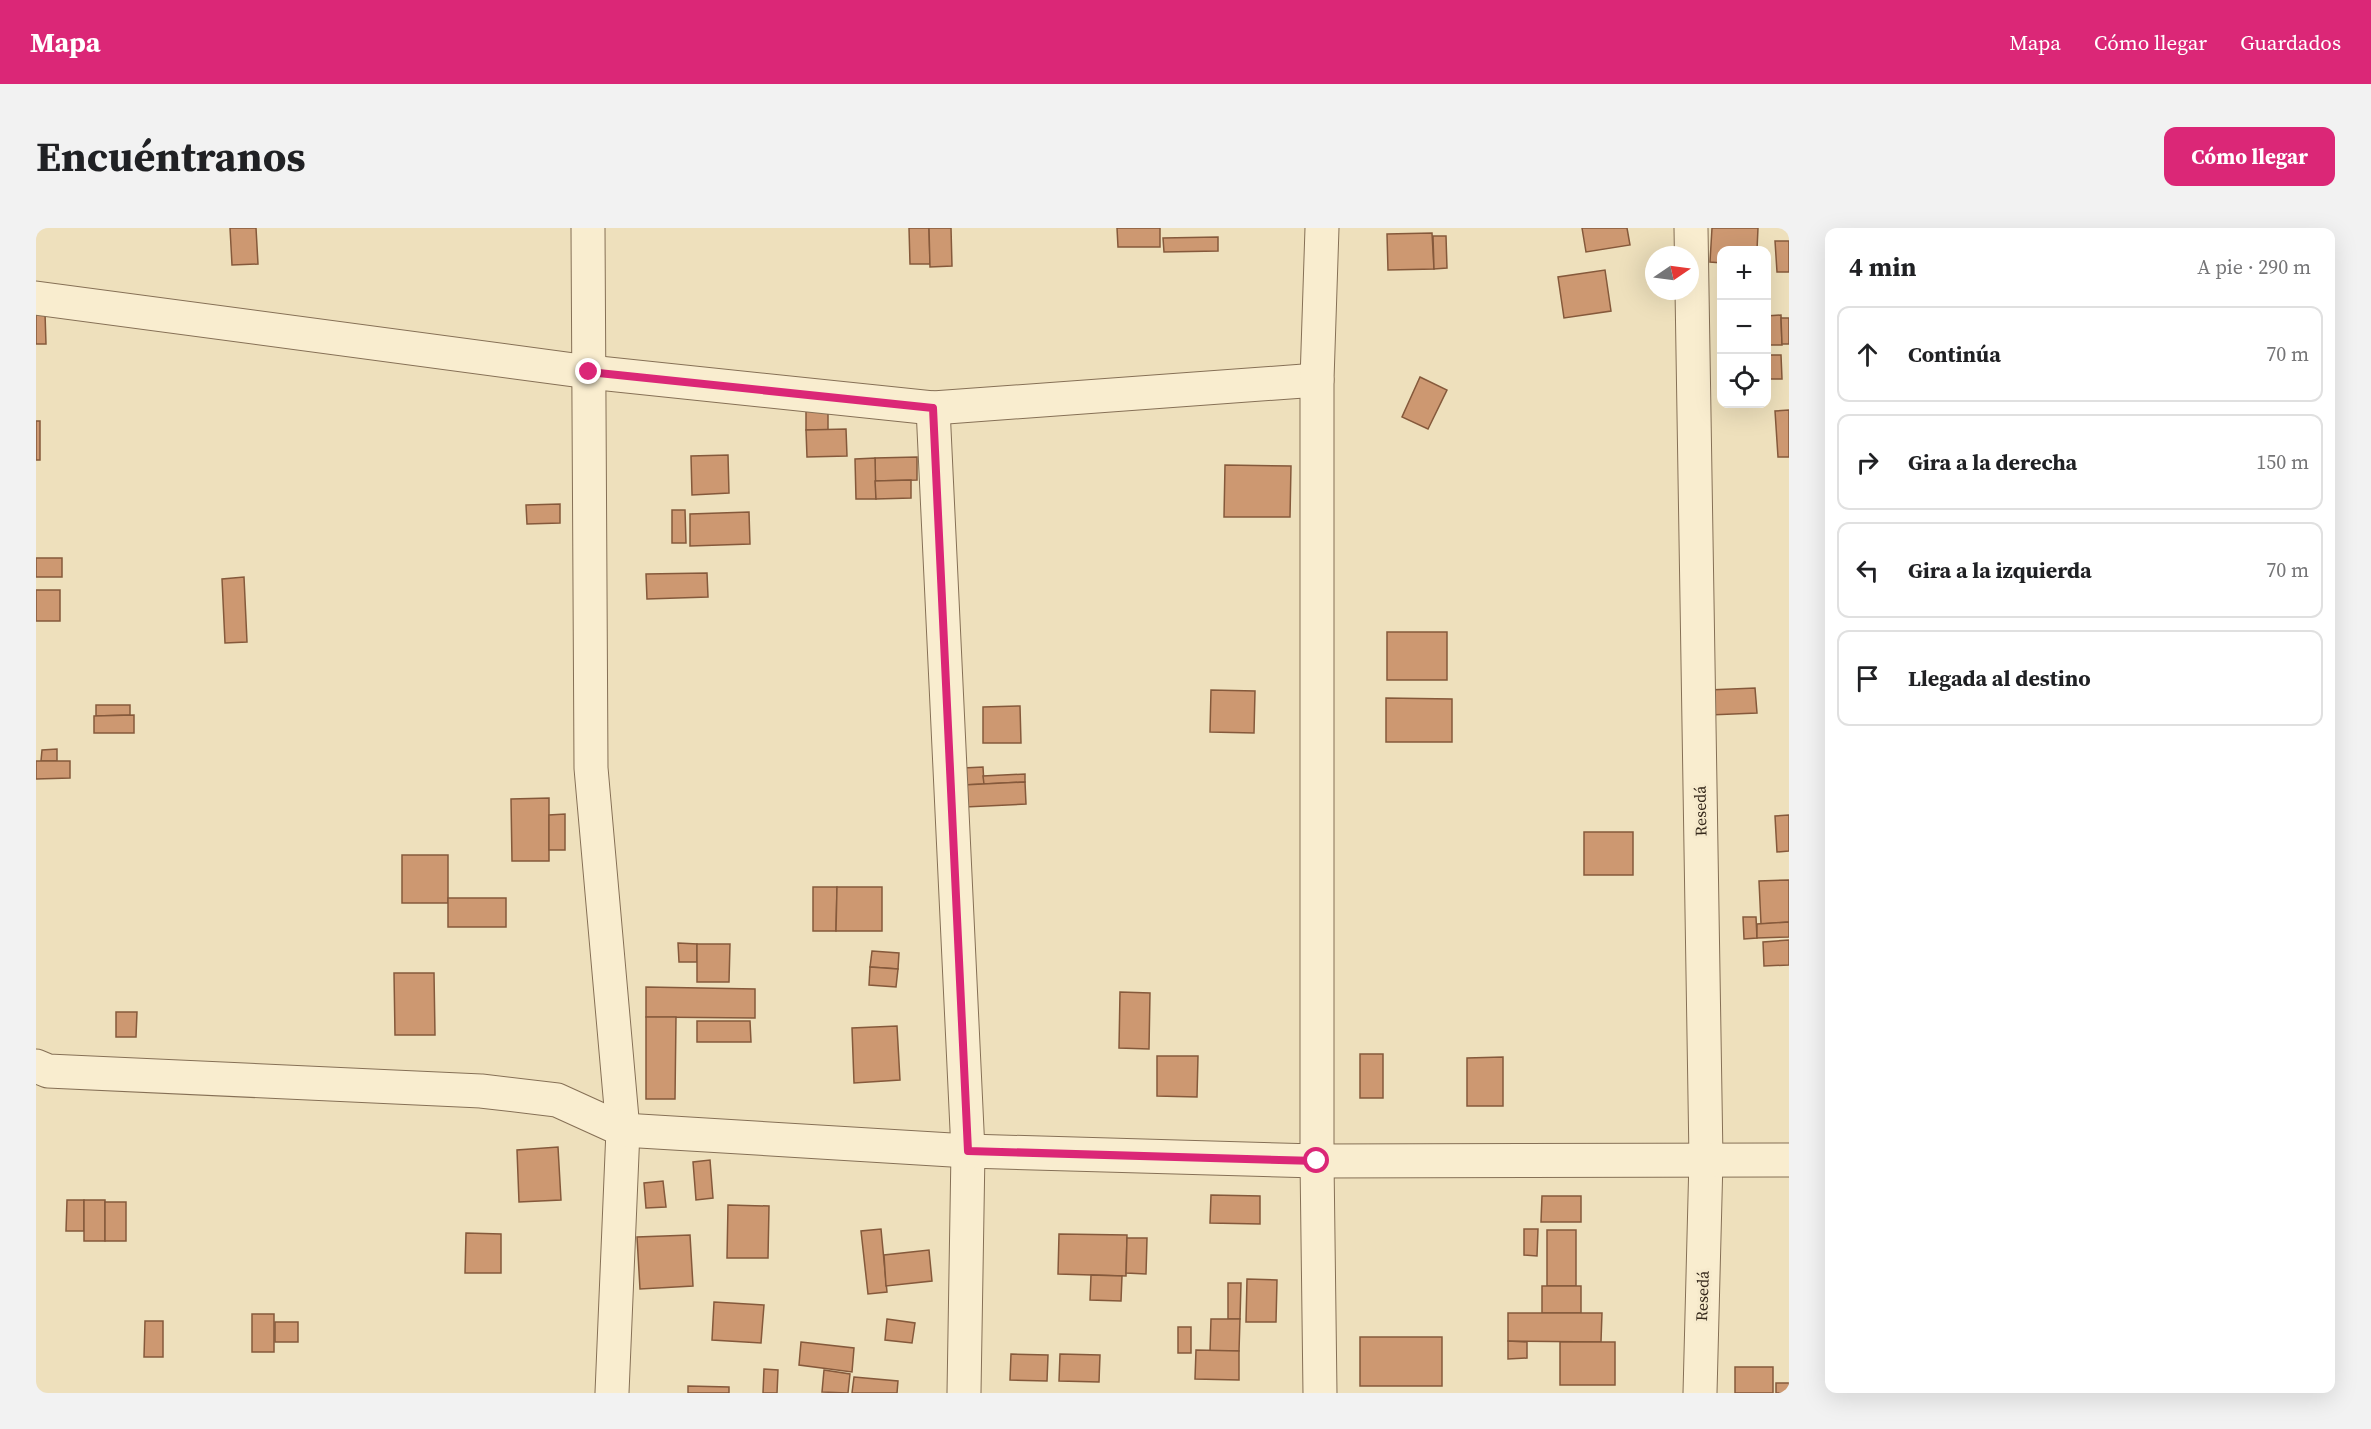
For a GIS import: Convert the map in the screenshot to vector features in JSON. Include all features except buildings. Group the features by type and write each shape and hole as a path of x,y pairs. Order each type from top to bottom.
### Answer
{"street":[{"path":"588,228 591,768 623,1130 612,1393"},
{"path":"1320,1393 1317,1161 1317,380 1322,228"},
{"name":"Resedá","path":"1691,228 1706,1159 1700,1393"},
{"path":"36,298 589,372 933,408 1317,380"},
{"path":"933,408 968,1151 964,1393"},
{"path":"36,1066 48,1071 492,1093 557,1100 623,1130 968,1151 1317,1161 1789,1160"}],"route":[{"path":"589,372 933,408 968,1151 1317,1161"}]}
